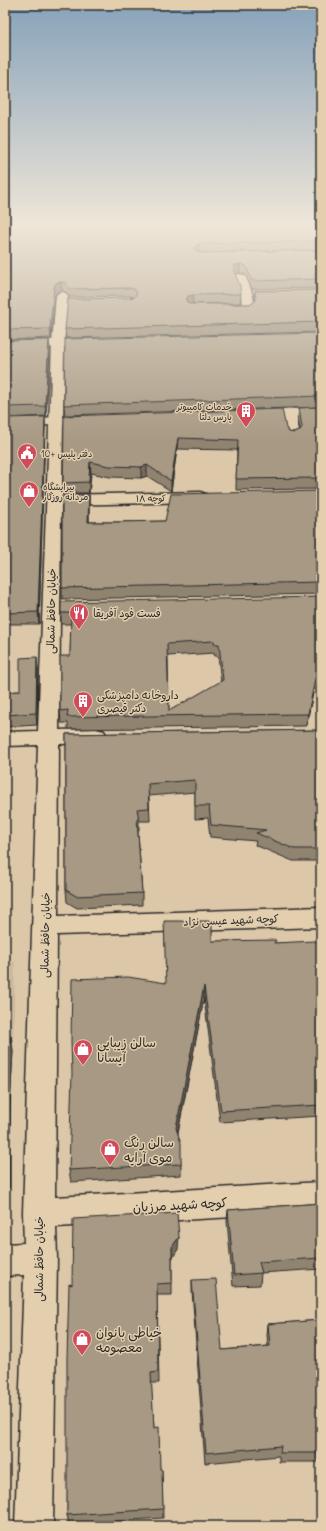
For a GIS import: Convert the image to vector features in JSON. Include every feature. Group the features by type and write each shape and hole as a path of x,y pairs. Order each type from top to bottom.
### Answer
{"street":[{"path":"209,309 248,308 247,298"},
{"name":"خیابان حافظ شمالی","path":"34,1526 41,1258 39,1213 48,737 59,606 53,500 55,421 58,344 62,299 77,303"},
{"path":"5,345 106,343"},
{"path":"289,412 293,438"},
{"path":"242,414 321,412"},
{"path":"5,422 109,419"},
{"name":"کوچه ۱۸","path":"53,500 219,497"},
{"path":"5,739 118,736"},
{"name":"کوچه شهید عیسی نژاد","path":"45,926 321,917"},
{"name":"کوچه شهید مرزبان","path":"39,1213 321,1197"},
{"path":"5,1260 41,1258"}],"shaded area":[{"path":"5,962 15,962 13,1050 5,1051"}],"building":[{"path":"5,298 53,298 50,329 5,330"},
{"path":"187,298 186,301 189,304 249,304 253,303 256,298 321,298 321,322 65,329 68,299"},
{"path":"321,333 321,396 64,405 65,339"},
{"path":"49,340 45,406 5,407 5,341"},
{"path":"321,407 321,478 236,479 238,440 178,438 171,481 147,465 141,467 109,466 90,462 89,482 63,483 64,416 282,409 286,428 289,432 294,433 300,431 302,427 299,408"},
{"path":"45,417 38,612 5,613 5,418"},
{"path":"321,491 321,582 62,588 62,496 89,495 88,522 118,522 165,521 171,494"},
{"path":"321,597 321,650 308,714 67,717 68,710 60,711 60,656 70,656 71,613 61,613 61,602","holes":["214,641 215,644 219,644 223,680 169,711 167,644"]},
{"path":"37,657 36,713 5,715 5,692 20,691 20,658"},
{"path":"321,730 321,849 294,849 256,833 266,830 211,825 209,806 195,806 195,780 148,784 149,808 137,809 139,819 137,819 142,893 76,896 66,890 66,734"},
{"path":"164,921 212,921 212,941 276,940 274,943 315,941 317,944 321,944 321,1105 221,1111 204,986 176,1128 181,1143 181,1164 69,1170 72,1073 72,979 128,977 166,983"},
{"path":"5,1035 11,1035 7,1090 7,1173 5,1174"},
{"path":"321,1203 321,1258 259,1262 262,1273 234,1275 228,1210"},
{"path":"177,1213 179,1237 172,1247 172,1283 157,1284 158,1372 151,1373 154,1428 159,1427 163,1509 67,1515 67,1359 69,1284 72,1285 73,1219"},
{"path":"216,1279 222,1350 270,1346 268,1324 321,1320 321,1453 280,1453 281,1446 206,1453 192,1280"}],"place":[{"name":"خدمات کامپیوتر پارس دلتا","path":"246,428"},
{"name":"دفتر پلیس +10","path":"27,470"},
{"name":"پیرایشگاه مردانه روزگار","path":"29,508"},
{"name":"فست فود آفریقا","path":"79,630"},
{"name":"داروخانه دامپزشکی دکتر قیصری","path":"83,718"},
{"name":"سالن زیبایی آیسانا","path":"83,1066"},
{"name":"سالن رنگ موی آرایه","path":"110,1166"},
{"name":"خیاطی بانوان معصومه","path":"82,1356"}]}
